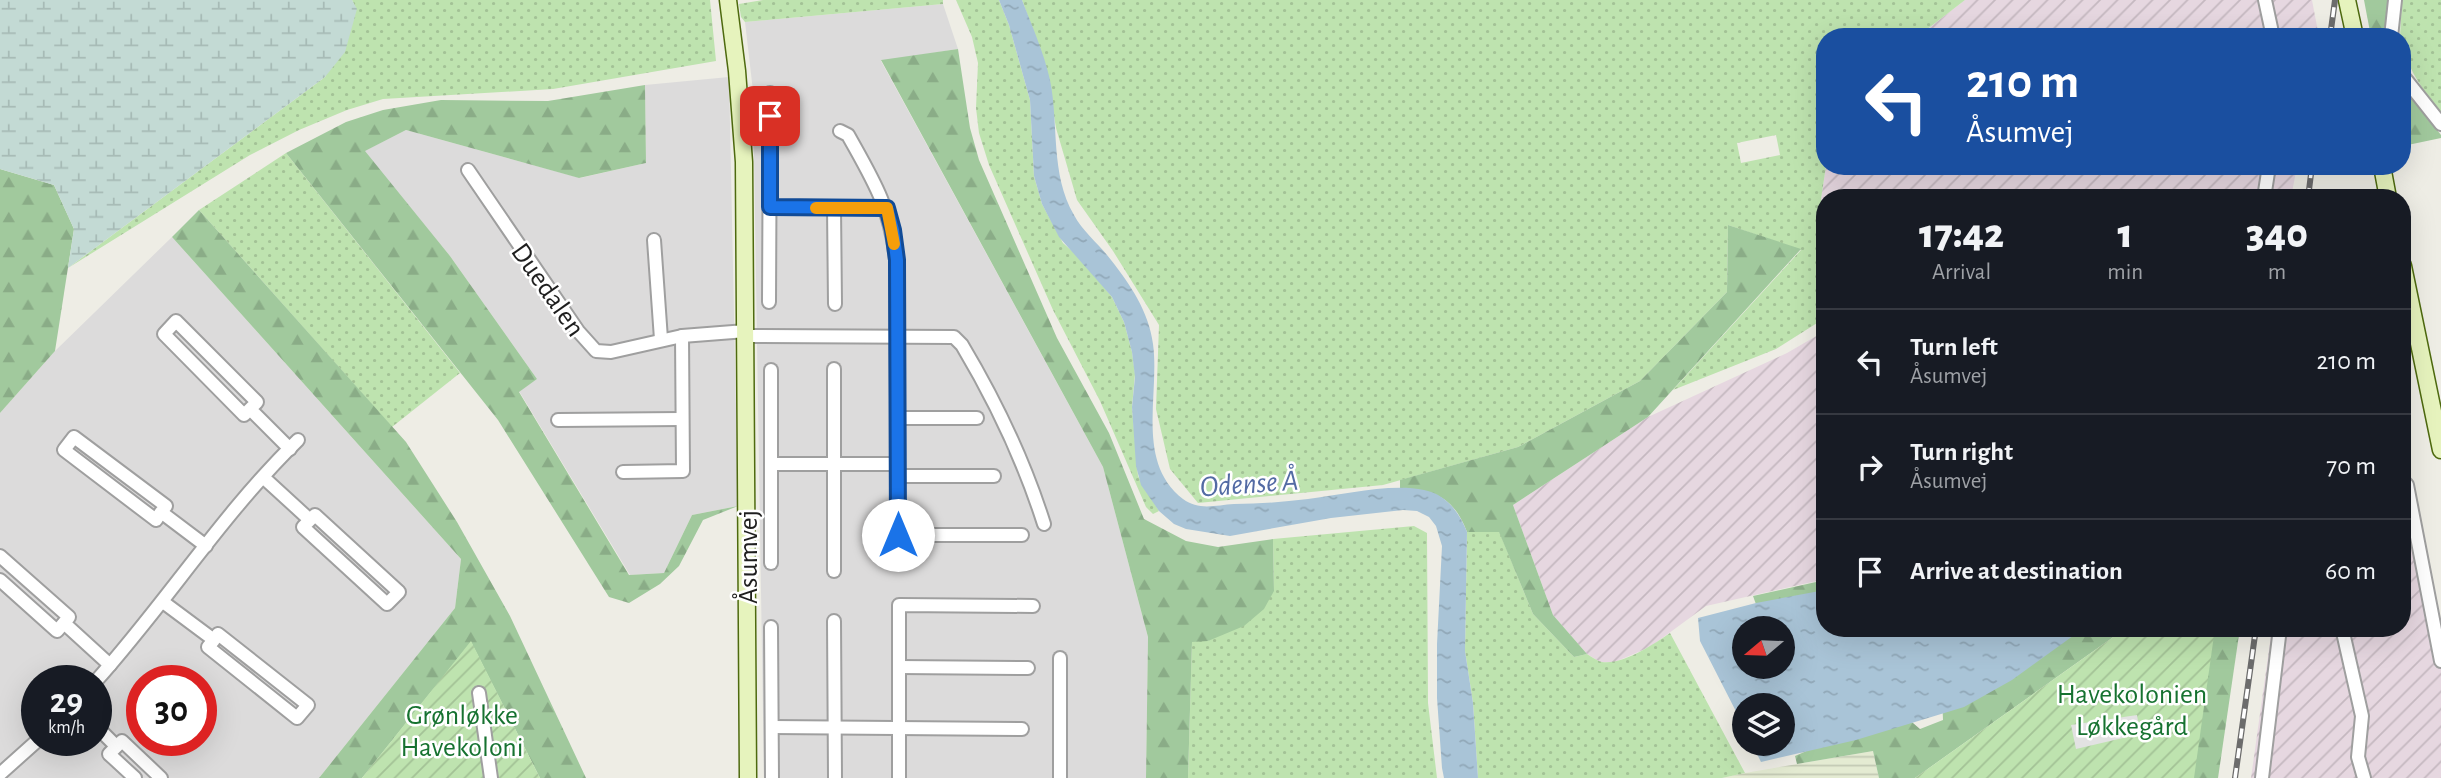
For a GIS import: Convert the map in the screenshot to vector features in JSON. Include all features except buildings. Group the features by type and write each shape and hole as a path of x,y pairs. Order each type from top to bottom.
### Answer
{"street":[{"name":"Åsumvej","path":"728,0 743,127 748,778"},
{"path":"2265,0 2271,28"},
{"path":"2347,0 2353,28"},
{"path":"2392,28 2395,0"},
{"path":"2411,86 2441,124"},
{"path":"769,302 770,93"},
{"path":"840,131 848,135 887,208 893,230 897,260 898,535 1022,535"},
{"name":"Duedalen","path":"468,170 590,347 596,351 611,352 682,336 746,334"},
{"path":"770,207 887,208"},
{"path":"834,208 835,304"},
{"path":"654,240 660,339"},
{"path":"2411,305 2440,442"},
{"path":"177,321 257,402 250,409 244,415 164,334 177,321"},
{"path":"746,334 945,336 957,339 1000,413 1029,479 1044,524"},
{"path":"623,471 683,471 682,336"},
{"path":"834,369 834,571"},
{"name":"Åsumvej","path":"771,370 771,563"},
{"path":"64,623 110,665 263,477 294,445 250,409"},
{"path":"897,418 977,418"},
{"path":"558,420 682,419"},
{"path":"74,437 166,506 161,512 156,520 64,450 74,437"},
{"path":"771,464 834,464 994,476"},
{"path":"263,477 310,520"},
{"path":"2411,506 2441,661"},
{"path":"161,512 206,546"},
{"path":"315,514 399,592 387,604 303,527 310,520 315,514"},
{"path":"0,556 69,617 57,631 0,580"},
{"path":"163,602 214,640"},
{"path":"900,778 900,606 1033,606"},
{"path":"834,621 835,778"},
{"name":"Åsumvej","path":"771,627 772,778"},
{"path":"218,634 308,705 298,718 208,647 214,640 218,634"},
{"path":"2262,778 2279,637"},
{"path":"2345,637 2362,716 2358,757 2364,778"},
{"path":"1059,658 1060,778"},
{"path":"899,667 1028,668"},
{"path":"479,692 491,778"},
{"path":"772,727 1022,729"},
{"path":"135,778 109,754 122,741 161,778"},
{"path":"112,742 116,746"},
{"path":"0,774 21,755"}],"shaded area":[{"path":"1965,0 2312,0 2317,28 1929,28"},
{"path":"943,4 958,49 881,61 1103,467 1148,637 1146,778 764,778 753,91 745,22"},
{"path":"729,77 738,506 692,515 664,573 630,575 519,391 537,379 450,256 364,151 406,130 580,178 646,163 645,85"},
{"path":"1825,175 2295,175 2293,189 1823,189"},
{"path":"172,237 461,559 455,608 319,778 0,778 0,413 55,351"},
{"path":"1816,336 1816,581 1706,606 1650,647 1615,662 1600,662 1587,654 1553,615 1513,505 1648,417 1787,353"},
{"path":"2411,483 2414,486 2441,626 2441,778 2251,778 2271,637 2411,637"},
{"path":"2137,715 2140,734 2076,749 2071,725"}],"green space":[{"path":"0,0 352,0 357,9 345,52 325,77 68,268 74,229 54,185 0,169"},
{"path":"352,0 710,0 716,61 553,89 383,99 347,110 250,155 68,268 325,77 356,9"},
{"path":"763,0 943,0 943,4 745,22 741,17 739,4"},
{"path":"956,0 999,0 1009,25 1030,100 1034,176 1042,204 1063,243 1082,260 1112,297 1124,322 1135,374 1132,407 1138,476 1159,511 1153,514 1146,507 1100,401 1053,310 989,165 979,133 976,108 978,63 972,37"},
{"path":"1022,0 1965,0 1929,28 1816,28 1816,175 1825,175 1823,189 1816,189 1816,324 1776,349 1673,390 1801,250 1728,225 1727,292 1640,381 1518,447 1383,485 1198,503 1170,469 1156,409 1159,325 1113,251 1077,200 1056,128 1045,63","holes":["1776,135 1780,155 1741,163 1737,143"]},
{"path":"2364,0 2388,0 2387,28 2369,28"},
{"path":"2402,0 2441,0 2441,114 2411,68 2411,28 2400,28"},
{"path":"958,49 970,128 979,160 1057,338 1109,433 1144,519 1186,541 1218,547 1273,539 1274,591 1264,609 1244,626 1208,641 1192,642 1188,778 1146,778 1148,637 1103,467 881,60"},
{"path":"645,85 646,163 579,178 406,130 365,151 450,256 537,379 519,392 629,575 664,573 692,515 738,506 703,520 679,566 660,584 629,603 609,597 498,420 286,153 346,122 383,110 441,100 548,101"},
{"path":"2411,97 2441,135 2441,138 2411,144"},
{"path":"286,153 460,373 392,427 199,210"},
{"path":"0,169 54,185 74,229 55,351 0,413"},
{"path":"199,210 406,442 457,522 510,616 586,778 540,778 471,642 362,778 319,778 455,608 461,559 172,237"},
{"path":"1728,225 1801,249 1648,417 1513,505 1553,615 1587,654 1574,657 1533,614 1499,532 1467,532 1450,504 1434,494 1400,488 1400,480 1518,447 1640,381 1727,292"},
{"path":"1414,526 1427,533 1428,703 1437,778 1188,778 1192,641 1208,641 1274,590 1273,539"},
{"path":"1499,531 1533,614 1574,657 1587,654 1602,662 1619,660 1638,653 1670,633 1732,749 1732,756 1736,756 1745,773 1722,778 1478,778 1473,703 1465,651 1467,532"},
{"path":"1816,582 1816,604 1757,607 1753,596"},
{"path":"2034,637 2113,637 1915,778 1879,778 1873,751 1797,764 1795,756 1899,711 1920,729 1943,720 1942,696"},
{"name":"Havekolonien Løkkegård","path":"2113,637 2214,637 2194,778 1915,778"},
{"path":"2208,637 2239,637 2218,778 2187,778"},
{"name":"Grønløkke Havekoloni","path":"471,641 540,778 362,778"},
{"path":"1873,751 1879,778 1722,778 1745,773"}],"water":[{"path":"999,0 1022,0 1041,50 1053,97 1058,166 1066,199 1082,227 1106,254 1138,299 1151,332 1154,363 1154,447 1168,484 1189,503 1208,506 1289,501 1381,489 1410,488 1439,495 1451,505 1460,518 1467,532 1465,651 1473,703 1478,778 1444,778 1442,768 1437,698 1437,644 1442,546 1436,526 1429,517 1417,511 1403,510 1331,518 1230,536 1186,529 1174,524 1159,511 1141,485 1136,466 1132,407 1135,377 1124,322 1112,297 1059,237 1042,204 1034,176 1030,100 1009,25"},
{"path":"1816,592 1816,637 2072,637 2012,680 1964,707 1856,740 1795,754 1795,693 1732,693 1732,704 1700,641 1698,618"},
{"path":"1758,756 1787,756 1761,762"}],"railway":[{"path":"2331,28 2335,0"},
{"path":"2309,189 2311,175"},
{"path":"2235,778 2255,637"}],"slow traffic":[{"path":"816,208 887,208 894,244"}],"route":[{"path":"770,116 770,207 887,208 897,260 898,535"}],"water label":[{"name":"Odense Å","path":"1249,483"}]}
